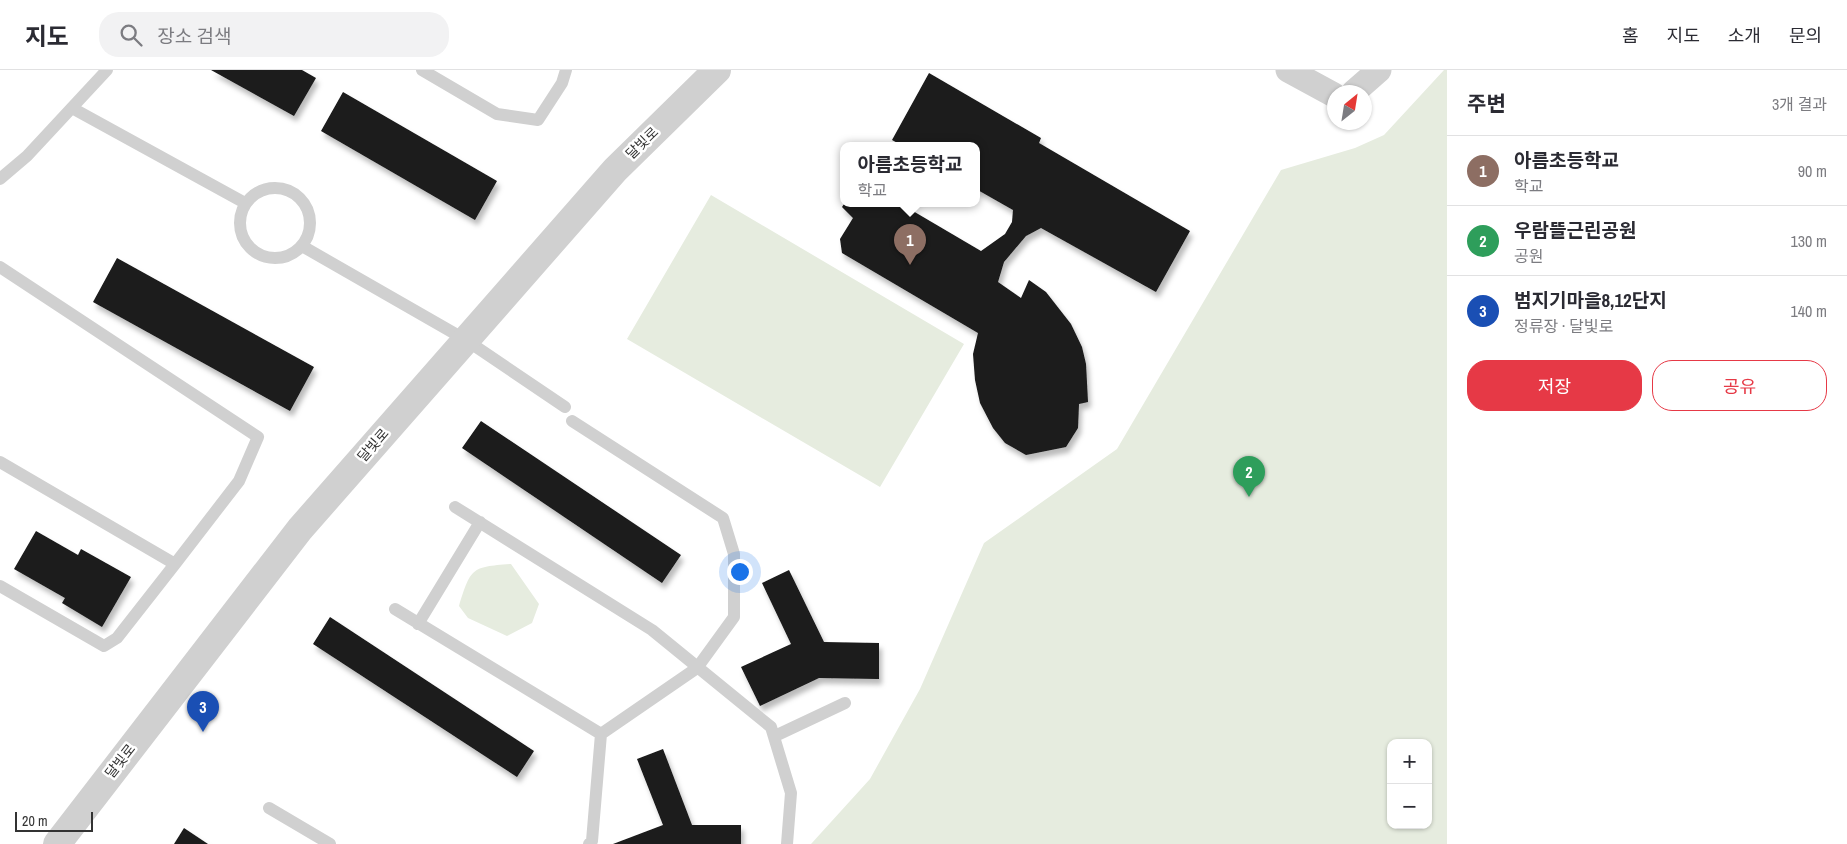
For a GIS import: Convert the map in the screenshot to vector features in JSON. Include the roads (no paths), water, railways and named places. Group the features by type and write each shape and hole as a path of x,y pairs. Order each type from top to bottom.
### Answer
{"street":[{"name":"달빛로","path":"57,844 300,529 615,170 717,70"},
{"path":"1288,70 1327,91"},
{"path":"1362,85 1379,70"}],"lane":[{"path":"0,179 27,156 107,70"},
{"path":"422,70 497,114 538,120 562,83 566,70"},
{"path":"72,108 245,203"},
{"path":"274,187 286,188 304,202 310,219 308,236 302,246 293,254 270,258 258,254 246,242 239,226 245,203 252,195 274,187"},
{"path":"302,246 466,340 565,407"},
{"path":"0,267 258,437 239,481 117,638 104,646 0,586"},
{"path":"572,421 723,518 734,554 734,617 697,668 601,734"},
{"path":"0,462 175,564"},
{"path":"455,507 652,630 771,727 791,792 787,844"},
{"path":"418,624 480,522"},
{"path":"396,609 601,734"},
{"path":"775,736 845,703"},
{"path":"589,844 592,841 601,734"},
{"path":"269,808 330,844"}],"place":[{"name":"아름초등학교","path":"910,265"},
{"name":"우람뜰근린공원","path":"1249,497"},
{"name":"범지기마을8,12단지","path":"203,732"}]}
